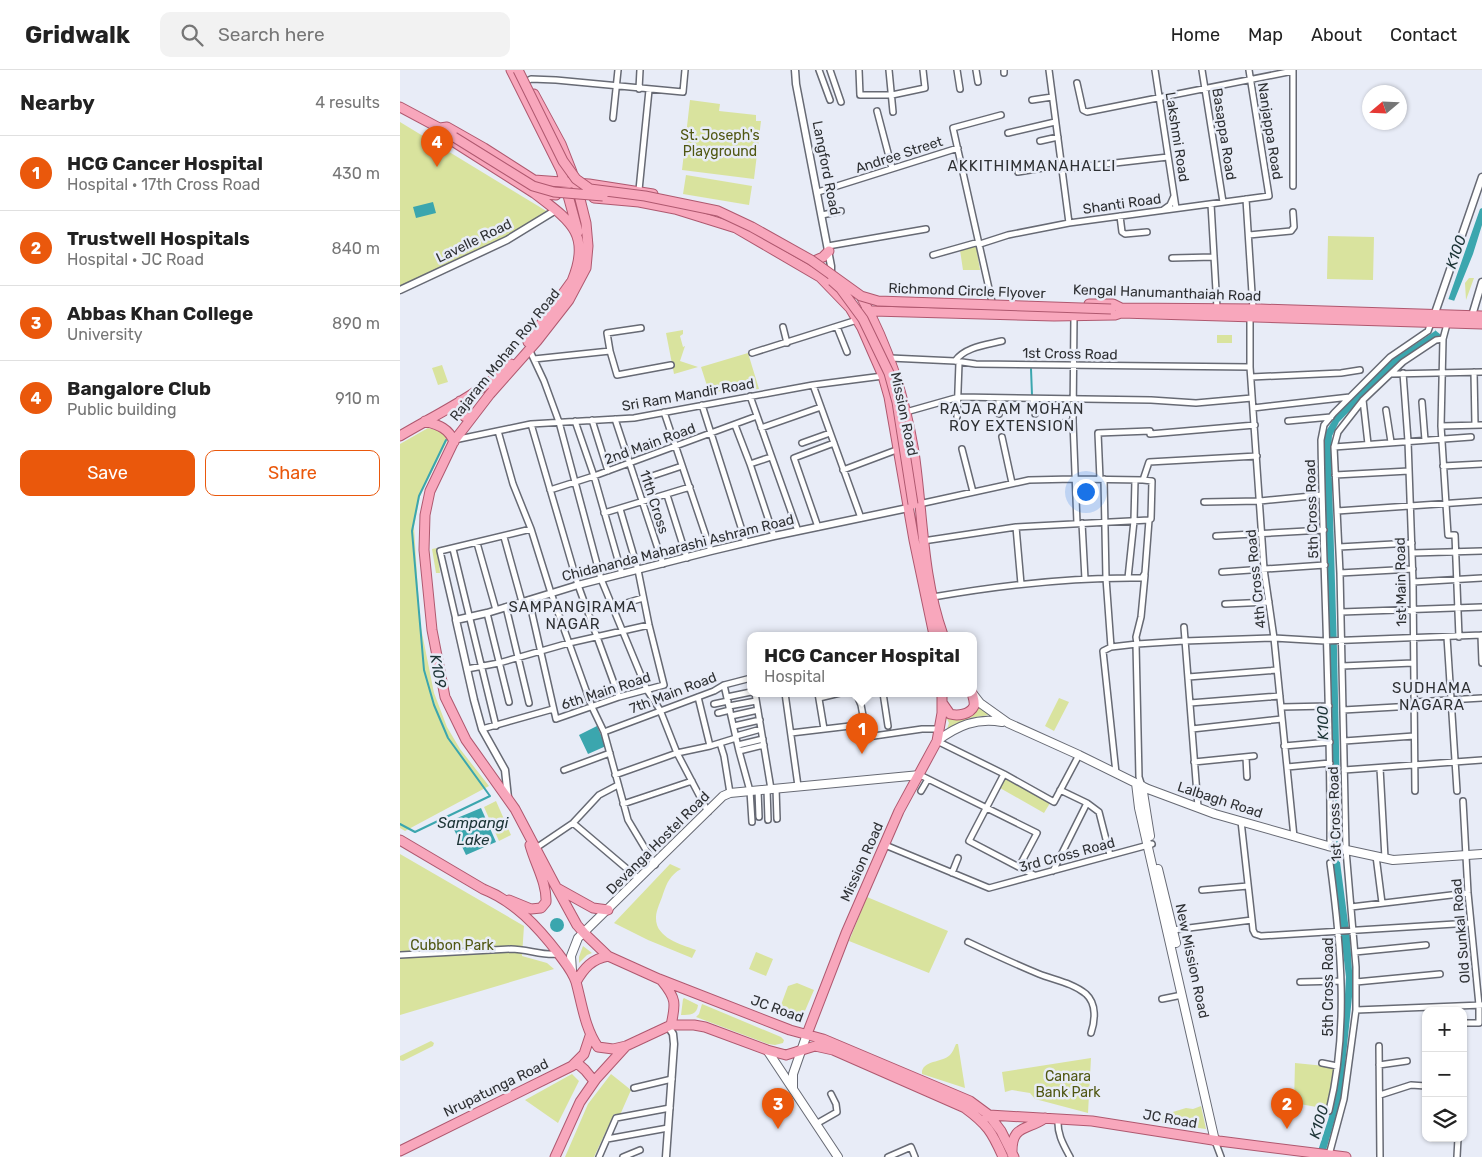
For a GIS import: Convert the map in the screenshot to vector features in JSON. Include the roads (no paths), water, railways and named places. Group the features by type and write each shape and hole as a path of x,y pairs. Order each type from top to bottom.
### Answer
{"main road":[{"name":"Rajaram Mohan Roy Road","path":"400,436 460,401 508,366 539,328 572,282 578,266 580,242 561,170 511,70"},
{"name":"Richmond Circle Flyover","path":"518,70 563,161 576,180 590,189 645,196 718,211 752,227 811,260 857,293 878,301 1116,311"},
{"name":"Rajaram Mohan Roy Road","path":"522,70 561,144 576,183 588,246 586,268 569,300 530,349 470,418 455,440 432,485 425,515 424,550 432,630 440,677 446,697 466,740 508,799 567,908 584,933 608,956"},
{"path":"400,107 440,128 447,127 534,180 638,190 733,215 831,271 862,298 853,314"},
{"path":"440,128 443,135 534,193 556,210 571,225 580,242"},
{"name":"Richmond Circle Flyover","path":"440,128 520,179 543,190 668,204 731,221 823,274 841,289 863,319 889,373 897,402 914,511 910,518 933,632"},
{"path":"549,182 561,170"},
{"name":"Mission Road","path":"534,193 640,202 675,209 736,228 820,277 853,314 867,337 882,376 889,397 898,449 923,541 933,597 943,632"},
{"path":"814,261 823,256 828,249"},
{"name":"Richmond Circle Flyover","path":"841,289 872,304 884,306 1116,311"},
{"name":"Kengal Hanumanthaiah Road","path":"862,298 1113,304 1116,311"},
{"name":"Mission Road","path":"862,298 870,311 890,358 906,412 914,453 913,505"},
{"name":"Kengal Hanumanthaiah Road","path":"1116,311 1216,308 1252,314 1440,324 1482,316"},
{"name":"Kengal Hanumanthaiah Road","path":"853,314 870,311 1074,316 1115,315 1116,311"},
{"name":"Kengal Hanumanthaiah Road","path":"1116,311 1252,314 1442,314 1471,319 1482,324"},
{"path":"460,401 461,414 470,418"},
{"path":"426,420 444,428 455,440"},
{"name":"Mission Road","path":"807,1034 846,933 899,811 924,777 940,729 942,697"},
{"path":"943,704 950,714 962,715 974,706 973,697"},
{"name":"Lalbagh Road","path":"975,697 980,703 1008,723 1139,785 1215,814 1343,850 1392,860 1482,854"},
{"path":"937,741 954,729 978,720 1008,723"},
{"name":"Devanga Hostel Road","path":"572,971 571,956 578,938 655,865 723,796 730,793 798,786 924,777"},
{"name":"New Mission Road","path":"1139,785 1149,844 1173,930 1217,1143"},
{"path":"400,840 483,889 531,909 541,908 546,902 545,890 533,858 528,833"},
{"path":"1149,844 1185,994"},
{"path":"556,888 593,908 608,910"},
{"path":"496,894 542,931 572,971 590,1036 600,1048 613,1049 626,1046 670,1026 694,1025 705,1027 786,1055 800,1049 815,1046 833,1050 956,1103 985,1118 1000,1131 1010,1156"},
{"path":"576,982 586,966 595,960 608,956 662,980 670,991 675,1004 670,1026"},
{"name":"JC Road","path":"662,980 790,1030 807,1034 970,1101 985,1118 1045,1118 1125,1126 1217,1143 1346,1157"},
{"path":"793,1090 793,1074 800,1049 807,1034"},
{"path":"590,1036 584,1054 577,1063 586,1070 594,1081"},
{"path":"555,1157 580,1102 594,1081 626,1046"},
{"path":"767,1050 838,1157"},
{"name":"Nrupatunga Road","path":"400,1152 577,1063"},
{"path":"1010,1156 1016,1132 1039,1123 1045,1118"}],"street":[{"path":"614,118 618,70"},
{"path":"638,89 640,70"},
{"path":"527,81 531,79 556,80 683,92 685,70"},
{"name":"Langford Road","path":"795,70 796,84 828,249 831,289"},
{"path":"819,70 830,100"},
{"path":"830,70 841,102"},
{"path":"859,70 860,95 892,95 925,88 924,70"},
{"path":"889,70 893,112"},
{"path":"957,70 960,89"},
{"path":"976,70 978,82"},
{"path":"1049,70 1069,223"},
{"name":"Lakshmi Road","path":"1155,70 1176,208"},
{"name":"Basappa Road","path":"1202,70 1223,202"},
{"name":"Nanjappa Road","path":"1249,70 1269,196"},
{"path":"1077,83 1082,110 1087,112 1293,70 1293,186"},
{"path":"638,190 649,90"},
{"path":"1032,100 1052,98"},
{"path":"877,111 892,168"},
{"path":"992,302 953,128 1001,115"},
{"path":"1008,133 1056,122"},
{"path":"1040,141 1058,137"},
{"name":"Andree Street","path":"818,192 958,148"},
{"path":"1018,172 1168,157"},
{"path":"1442,314 1482,177"},
{"path":"1162,210 1170,205 1174,196"},
{"name":"Shanti Road","path":"933,255 1008,235 1069,223 1269,196"},
{"path":"1246,199 1252,314"},
{"path":"1211,204 1216,308"},
{"name":"Lavelle Road","path":"400,290 508,240 556,210"},
{"path":"822,215 842,211"},
{"path":"1249,235 1291,230 1294,227 1293,212"},
{"path":"1120,216 1122,232 1125,234 1147,232"},
{"path":"828,249 926,229"},
{"path":"1172,258 1214,257"},
{"path":"1471,319 1482,282"},
{"path":"752,353 837,327 853,314"},
{"name":"4th Cross Road","path":"1252,314 1250,367 1264,569 1274,638 1294,837"},
{"path":"1074,316 1074,479 1085,579"},
{"path":"1440,324 1443,339 1441,426 1443,466 1448,535 1455,534 1459,637"},
{"name":"5th Cross Road","path":"1330,763 1321,440 1324,425 1390,357 1440,324"},
{"path":"783,327 787,343"},
{"path":"837,327 847,352"},
{"path":"641,328 607,333 617,375 671,365"},
{"name":"1st Cross Road","path":"1328,1154 1344,1099 1356,1010 1355,952 1351,931 1351,906 1343,850 1344,741 1340,640 1340,573 1334,447 1338,432 1368,394 1403,362 1436,340 1443,339"},
{"path":"957,417 959,397 957,362 960,355 978,347 1002,341"},
{"path":"530,349 544,381 558,422 601,580 647,690 660,710 677,753 708,812"},
{"path":"534,359 610,351"},
{"name":"1st Cross Road","path":"890,358 957,362 1250,367"},
{"path":"1251,377 1341,373 1360,370"},
{"path":"1474,372 1475,425"},
{"path":"1391,374 1482,372"},
{"name":"1st Main Road","path":"1403,373 1408,440 1413,569 1415,792"},
{"name":"Sri Ram Mandir Road","path":"455,440 531,424 634,418 813,385 882,376"},
{"path":"813,385 861,518"},
{"path":"1358,390 1368,394"},
{"path":"750,396 798,531"},
{"path":"906,412 959,397 1150,400 1196,403 1252,398"},
{"path":"1253,408 1350,397"},
{"path":"999,398 999,414"},
{"path":"1033,399 1035,414"},
{"path":"1363,400 1368,444"},
{"path":"1422,402 1425,440"},
{"path":"1475,402 1482,402"},
{"path":"702,405 746,543"},
{"path":"761,428 821,407"},
{"path":"1386,410 1391,442"},
{"path":"1475,411 1482,410"},
{"path":"664,412 674,447 690,487 711,551"},
{"name":"2nd Main Road","path":"550,490 608,471 757,416"},
{"path":"1288,421 1331,417"},
{"name":"11th Cross","path":"614,419 663,564"},
{"path":"592,420 608,471"},
{"path":"575,421 594,476 622,574"},
{"path":"1040,424 1073,422"},
{"path":"531,424 578,585 620,696"},
{"path":"735,425 774,536"},
{"path":"1111,647 1098,433 1150,431 1150,434 1255,425"},
{"path":"1441,426 1482,425"},
{"path":"498,431 512,484 531,529 551,593 592,707 604,732 628,820 655,865"},
{"path":"802,443 830,433"},
{"path":"1002,437 1012,483"},
{"path":"1334,447 1408,440 1442,440 1471,437"},
{"path":"818,527 794,458 834,444"},
{"path":"962,448 973,492"},
{"path":"843,470 898,449"},
{"path":"1143,480 1149,462 1257,456"},
{"path":"750,464 771,457"},
{"path":"1443,466 1482,464"},
{"path":"652,476 682,466"},
{"path":"1335,475 1409,471"},
{"path":"913,505 1029,480 1102,479 1152,481 1152,512 1151,519 1149,520 1141,617 1136,637 1139,785"},
{"path":"1128,578 1134,521 1135,480"},
{"path":"604,513 690,487"},
{"path":"667,495 687,558"},
{"path":"1204,502 1322,495"},
{"path":"1337,511 1482,501"},
{"name":"Chidananda Maharashi Ashram Road","path":"456,620 487,613 578,585 711,551 913,505"},
{"path":"467,669 499,663 569,643 649,625 638,570 620,509"},
{"path":"923,541 1016,526 1149,520"},
{"path":"1016,526 1021,584"},
{"path":"508,799 505,770 482,729 440,551 531,529"},
{"path":"1216,536 1262,535 1324,530"},
{"path":"482,729 553,709 540,652 504,536"},
{"path":"478,543 496,610"},
{"path":"1339,547 1412,543"},
{"path":"453,549 496,726"},
{"path":"1412,553 1482,551"},
{"path":"1222,572 1325,565"},
{"path":"1340,573 1413,569"},
{"path":"933,597 1021,584 1085,579 1142,578 1145,573"},
{"path":"1413,582 1482,578"},
{"path":"613,607 643,598"},
{"path":"1225,604 1269,602"},
{"path":"506,607 529,704"},
{"path":"1341,612 1482,607"},
{"path":"487,613 509,702"},
{"name":"6th Main Road","path":"553,709 556,719 620,696 664,685 649,625"},
{"path":"1184,627 1198,807"},
{"path":"1116,773 1104,651 1111,647 1184,641 1274,638 1326,641 1481,635 1482,663"},
{"path":"1447,637 1457,791"},
{"path":"1342,666 1413,663"},
{"path":"1188,677 1277,670"},
{"name":"7th Main Road","path":"604,732 698,697 724,685 747,679"},
{"path":"724,685 738,748 754,791 760,817"},
{"path":"718,713 729,703 747,694"},
{"path":"1190,703 1280,696"},
{"path":"698,697 710,746"},
{"path":"756,697 777,820"},
{"path":"786,697 798,786"},
{"path":"818,697 824,729"},
{"path":"858,697 867,737 940,729"},
{"path":"884,697 888,726"},
{"path":"1343,710 1482,698"},
{"path":"714,704 756,700"},
{"path":"1281,707 1329,706"},
{"path":"732,716 758,710"},
{"path":"1192,729 1282,719"},
{"path":"734,726 760,720"},
{"path":"791,733 850,726"},
{"path":"616,775 677,753 710,746 761,729"},
{"path":"1344,741 1414,736"},
{"path":"937,741 1004,774 1054,802 1079,755"},
{"path":"738,748 763,742"},
{"path":"1284,746 1330,742"},
{"path":"720,743 730,793"},
{"path":"564,770 610,753"},
{"path":"1194,762 1254,756"},
{"path":"1246,757 1247,777"},
{"path":"1344,770 1482,760"},
{"path":"1287,767 1330,763 1330,846"},
{"path":"1380,768 1385,858"},
{"path":"1004,774 969,841 1034,875"},
{"path":"921,791 924,777 1038,833 1019,867"},
{"path":"624,804 692,781"},
{"path":"536,848 573,823 599,795 618,785"},
{"path":"768,820 771,789"},
{"path":"1060,790 1087,803 1098,812 1110,855"},
{"path":"752,822 754,791"},
{"name":"Old Sunkal Road","path":"1463,801 1468,894 1481,1005 1480,1025"},
{"path":"1053,871 1087,803"},
{"path":"1241,821 1255,934 1261,936 1471,923"},
{"path":"573,823 640,879"},
{"name":"3rd Cross Road","path":"952,873 989,888 1149,844"},
{"path":"885,845 952,873 958,858"},
{"path":"1376,856 1382,903"},
{"name":"5th Cross Road","path":"1329,1111 1336,1085 1342,1014 1340,931 1330,863"},
{"path":"1202,890 1248,886"},
{"path":"1351,906 1468,894"},
{"path":"1173,930 1252,920"},
{"path":"968,942 1041,974 1074,986 1087,994 1093,1006 1095,1020 1091,1033"},
{"path":"1355,952 1426,945"},
{"path":"1474,948 1482,948"},
{"path":"400,955 511,949 522,949 551,955 558,954"},
{"path":"1356,982 1440,974"},
{"path":"1300,982 1341,981"},
{"path":"1162,999 1185,994"},
{"path":"1356,1010 1481,1005"},
{"path":"1467,1023 1480,1025"},
{"path":"666,1157 674,1044 670,1026"},
{"path":"1379,1046 1380,1157"},
{"path":"1379,1065 1407,1061"},
{"path":"1322,1063 1337,1066"},
{"path":"634,1088 672,1079"},
{"path":"1380,1095 1411,1085 1422,1086"},
{"path":"816,1124 837,1112 836,1104 831,1094"},
{"path":"599,1157 616,1118 670,1108"},
{"path":"1058,1119 1060,1138 1070,1157"},
{"path":"607,1139 668,1128"},
{"path":"1457,1157 1458,1142"},
{"path":"1217,1143 1221,1157"},
{"path":"888,1157 911,1147 916,1157"},
{"path":"623,1157 640,1150"}],"water":[{"path":"433,202 436,213 416,218 413,207"},
{"name":"K100","path":"1482,208 1482,225 1473,254 1440,336 1393,367 1339,422 1332,436 1340,795 1333,796 1323,448 1325,433 1334,418 1387,363 1435,331 1447,303 1480,209"},
{"path":"597,726 606,746 588,754 579,735"},
{"name":"Sampangi Lake","path":"481,808 496,842 466,855 450,821"},
{"name":"K100","path":"1332,860 1340,862 1350,938 1353,987 1342,1095 1324,1157 1316,1157 1338,1085 1346,977"},
{"path":"557,918 562,920 564,925 562,930 557,932 552,930 550,925 552,920"}],"waterway":[{"name":"K109","path":"1031,369 1032,395"},
{"name":"K109","path":"1034,416 1035,427 1039,427"},
{"name":"K109","path":"400,824 415,832 490,796 448,738 434,705 424,670 412,531 419,496 446,440"},
{"name":"K100","path":"1336,793 1337,846"},
{"name":"K100","path":"1337,851 1338,863"}],"place":[{"name":"Bangalore Club","path":"437,167"},
{"name":"HCG Cancer Hospital","path":"862,754"},
{"name":"Abbas Khan College","path":"778,1129"},
{"name":"Trustwell Hospitals","path":"1287,1129"}],"district":[{"name":"AKKITHIMMANAHALLI","path":"1032,166"},
{"name":"RAJA RAM MOHAN ROY EXTENSION","path":"1012,418"},
{"name":"SAMPANGIRAMA NAGAR","path":"573,616"},
{"name":"SUDHAMA NAGARA","path":"1432,696"}],"park label":[{"name":"St. Joseph's Playground","path":"720,144"},
{"name":"Cubbon Park","path":"452,945"},
{"name":"Canara Bank Park","path":"1068,1084"}]}
